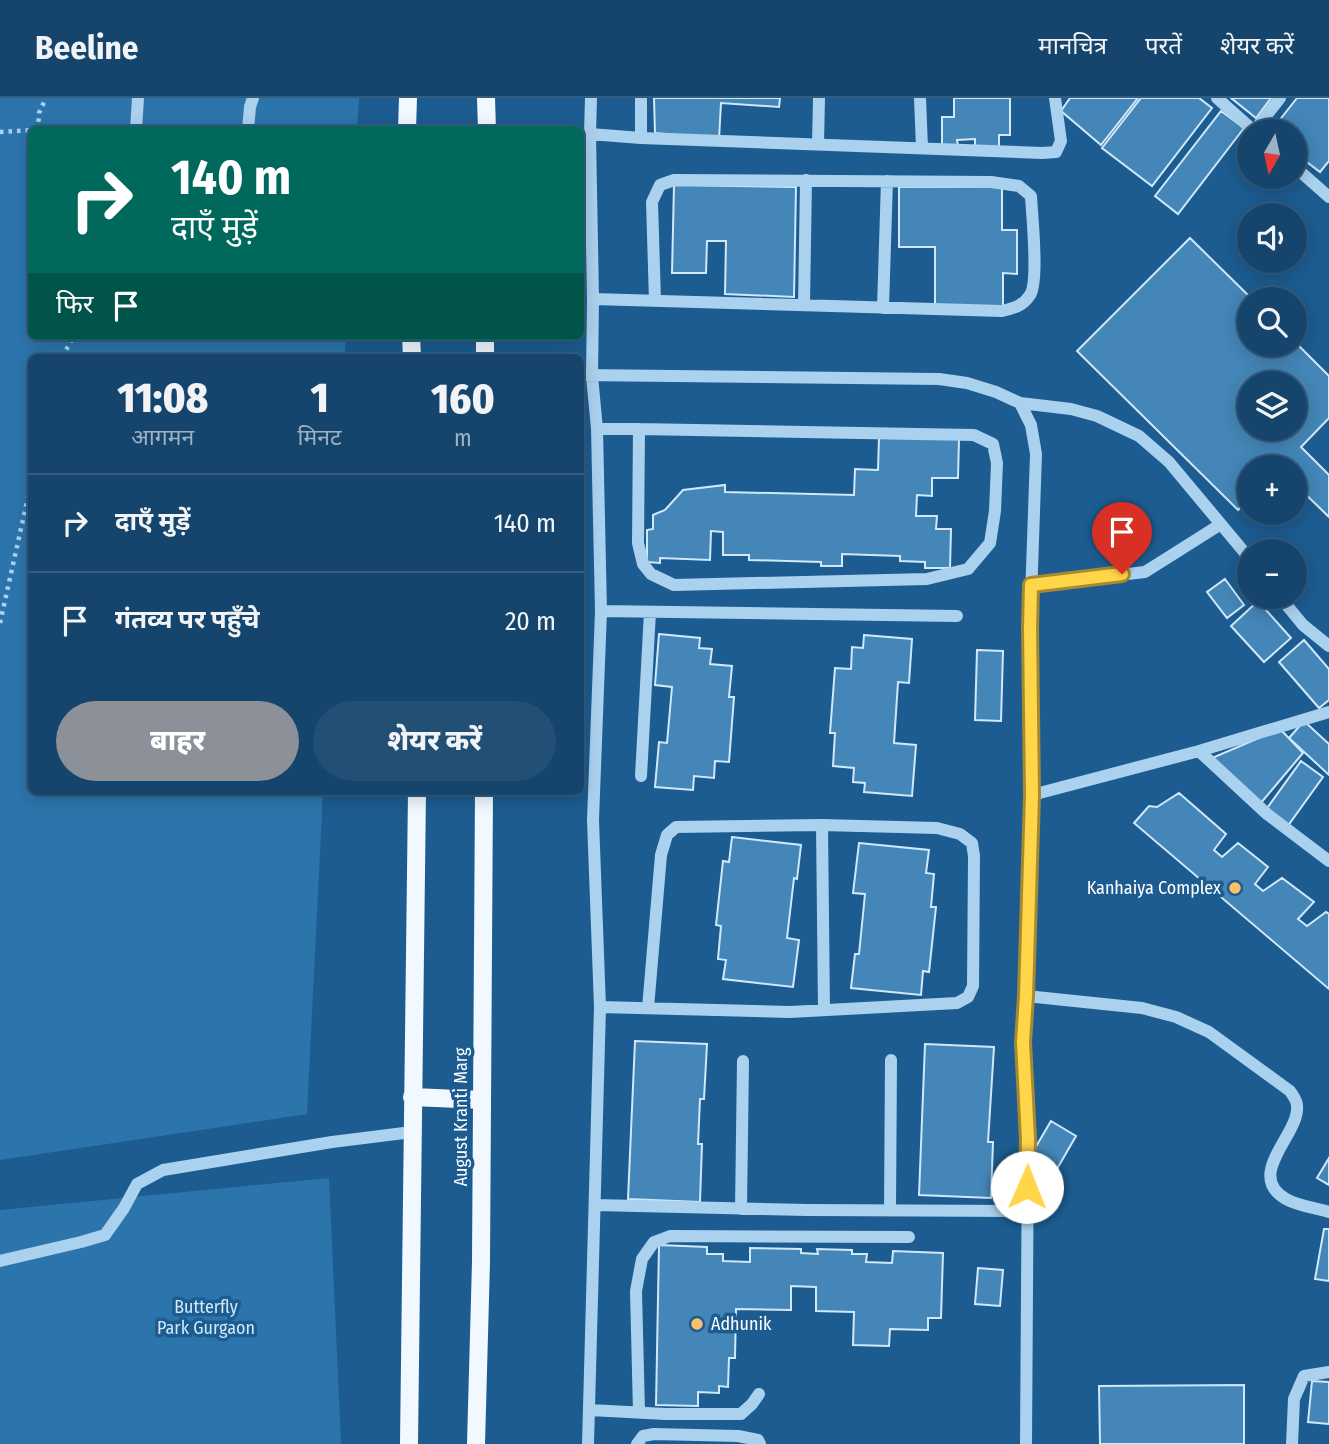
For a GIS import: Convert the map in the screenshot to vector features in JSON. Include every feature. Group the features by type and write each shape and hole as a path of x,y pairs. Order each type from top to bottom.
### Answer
{"main road":[{"path":"486,98 486,126"},
{"path":"409,1444 417,795"},
{"name":"August Kranti Marg","path":"476,1444 481,1262 484,795"},
{"path":"412,1097 482,1100"}],"street":[{"path":"136,126 138,98"},
{"path":"248,126 253,98"},
{"path":"588,1444 600,1007 593,820 601,611 597,429 587,376 593,299 591,98"},
{"path":"641,98 641,138"},
{"path":"818,144 820,98"},
{"path":"920,98 922,148"},
{"path":"590,134 1021,153 1056,152 1061,141 1055,98"},
{"path":"1217,98 1241,119"},
{"path":"1263,119 1280,98"},
{"path":"1307,178 1329,197"},
{"path":"593,299 655,301 804,305 883,308 1002,311 1019,306 1032,293 1035,273 1031,196 1019,186 991,182 674,180 660,186 653,202 655,301"},
{"path":"804,305 806,180"},
{"path":"883,308 887,181"},
{"path":"587,376 939,379 967,383 1020,402 1072,409 1097,416 1139,436 1169,462 1237,543"},
{"path":"1020,402 1031,425 1036,454 1030,628 1032,795 1023,1042 1028,1139 1026,1444"},
{"path":"597,429 639,429 974,435 993,444 997,463 995,511 990,543 968,569 927,579 674,585 651,574 643,564 638,543 639,429"},
{"path":"1031,585 1145,572 1221,524"},
{"path":"1290,609 1303,625 1329,646"},
{"path":"601,611 957,617"},
{"path":"641,776 650,612"},
{"path":"1032,795 1199,751 1329,712"},
{"path":"1199,751 1267,814 1329,861"},
{"path":"600,1007 790,1012 957,1003 968,997 973,986 972,843 960,834 937,828 822,825 676,827 667,835 661,855 648,1008"},
{"path":"822,825 824,1010"},
{"path":"1026,996 1142,1008 1176,1017 1209,1032 1290,1091 1298,1103 1297,1114 1274,1160 1270,1176 1276,1190 1287,1199 1329,1212"},
{"path":"890,1210 891,1060"},
{"path":"741,1209 743,1061"},
{"path":"0,1261 105,1235 137,1184 163,1170 332,1142 412,1132"},
{"path":"595,1205 1027,1211"},
{"path":"639,1412 636,1291 642,1259 654,1242 670,1236 909,1237"},
{"path":"1292,1444 1294,1399 1304,1376 1329,1373"},
{"path":"590,1410 665,1414 741,1413 759,1394"},
{"path":"637,1444 643,1436 654,1434 738,1436 758,1440 760,1444"}],"path":[{"path":"38,126 39,113 46,98"},
{"path":"0,132 28,130"},
{"path":"0,622 28,497"}],"green space":[{"path":"0,98 359,98 357,126 28,126 28,340 346,340 345,354 28,354 28,795 323,795 307,1114 0,1160"},
{"name":"Butterfly Park Gurgaon","path":"329,1178 341,1444 0,1444 0,1210"}],"building":[{"path":"654,98 780,98 779,107 721,103 719,139 655,133"},
{"path":"954,98 1010,98 1010,135 999,135 999,147 975,146 975,139 957,140 958,146 942,146 942,117 954,117"},
{"path":"1070,98 1138,98 1101,145 1061,111"},
{"path":"1141,98 1199,98 1212,108 1152,186 1102,148"},
{"path":"1231,98 1271,98 1256,118"},
{"path":"1297,98 1329,98 1329,161 1320,172 1307,162 1307,119 1280,119"},
{"path":"1221,111 1237,123 1237,137 1178,214 1155,196"},
{"path":"674,185 796,187 794,297 725,294 726,241 707,241 706,273 672,273"},
{"path":"899,187 1002,187 1002,230 1017,230 1017,274 1003,273 1003,306 935,306 935,247 899,247"},
{"path":"1190,238 1240,287 1237,287 1237,357 1307,357 1307,354 1329,376 1329,418 1307,441 1307,371 1237,371 1237,441 1307,441 1301,447 1329,475 1329,517 1307,496 1307,455 1237,455 1237,509 1077,351"},
{"path":"879,437 959,439 958,478 932,478 932,496 917,495 916,516 937,516 936,529 951,529 950,568 925,568 925,562 900,561 900,556 842,554 842,566 821,566 821,562 749,560 749,555 723,555 723,532 711,531 710,560 660,558 660,563 647,562 647,530 653,529 653,515 665,510 683,490 725,485 725,492 854,495 855,469 878,470"},
{"path":"1225,579 1237,595 1239,609 1227,618 1207,592"},
{"path":"1249,609 1265,609 1291,638 1264,662 1231,626"},
{"path":"659,634 700,638 699,648 712,649 710,664 732,666 729,697 734,697 729,762 715,761 714,778 694,776 693,790 655,787 659,742 667,743 672,687 655,685"},
{"path":"864,635 912,639 909,683 898,682 894,743 916,745 912,796 864,792 865,783 853,782 854,768 833,766 835,733 830,733 835,668 851,669 852,647 863,648"},
{"path":"1304,640 1329,669 1329,700 1319,708 1279,662"},
{"path":"977,650 1003,651 1001,721 975,720"},
{"path":"1304,721 1329,744 1329,775 1289,738"},
{"path":"1280,729 1303,753 1260,804 1212,758"},
{"path":"1301,761 1323,777 1287,827 1265,811"},
{"name":"Kanhaiya Complex","path":"1179,793 1226,834 1214,850 1222,857 1238,843 1268,867 1255,884 1263,891 1282,878 1314,902 1298,919 1307,926 1326,912 1329,914 1329,989 1134,823 1149,806 1157,807"},
{"path":"732,837 801,845 787,938 799,940 793,987 723,979 726,960 718,959 721,926 716,925 723,861 729,862"},
{"path":"859,843 929,850 926,873 934,874 931,907 936,907 929,972 923,971 921,995 851,988 855,954 859,954 865,894 853,893"},
{"path":"635,1041 707,1044 698,1144 702,1144 700,1202 628,1199"},
{"path":"925,1044 994,1047 988,1142 993,1142 991,1198 919,1195"},
{"path":"1051,1121 1076,1136 1057,1169 1031,1155"},
{"path":"1329,1158 1329,1185 1317,1178"},
{"path":"1324,1229 1329,1229 1329,1281 1315,1279"},
{"name":"Adhunik","path":"659,1245 707,1247 707,1254 723,1254 723,1261 750,1262 750,1248 801,1249 801,1253 818,1254 817,1249 852,1250 852,1254 867,1254 866,1262 892,1263 893,1251 943,1253 941,1318 928,1318 928,1330 890,1329 889,1346 853,1345 854,1312 816,1311 816,1287 791,1286 791,1310 736,1309 735,1358 729,1358 728,1387 719,1386 719,1393 698,1392 698,1406 656,1405"},
{"path":"978,1268 1003,1270 1000,1306 975,1304"},
{"path":"1312,1381 1329,1382 1329,1424 1308,1422"},
{"path":"1244,1385 1244,1444 1100,1444 1099,1386"}],"place":[{"name":"Kanhaiya Complex","path":"1235,888"},
{"name":"Adhunik","path":"697,1324"}],"route":[{"path":"1027,1187 1028,1139 1023,1042 1032,795 1031,585 1122,574"}]}
